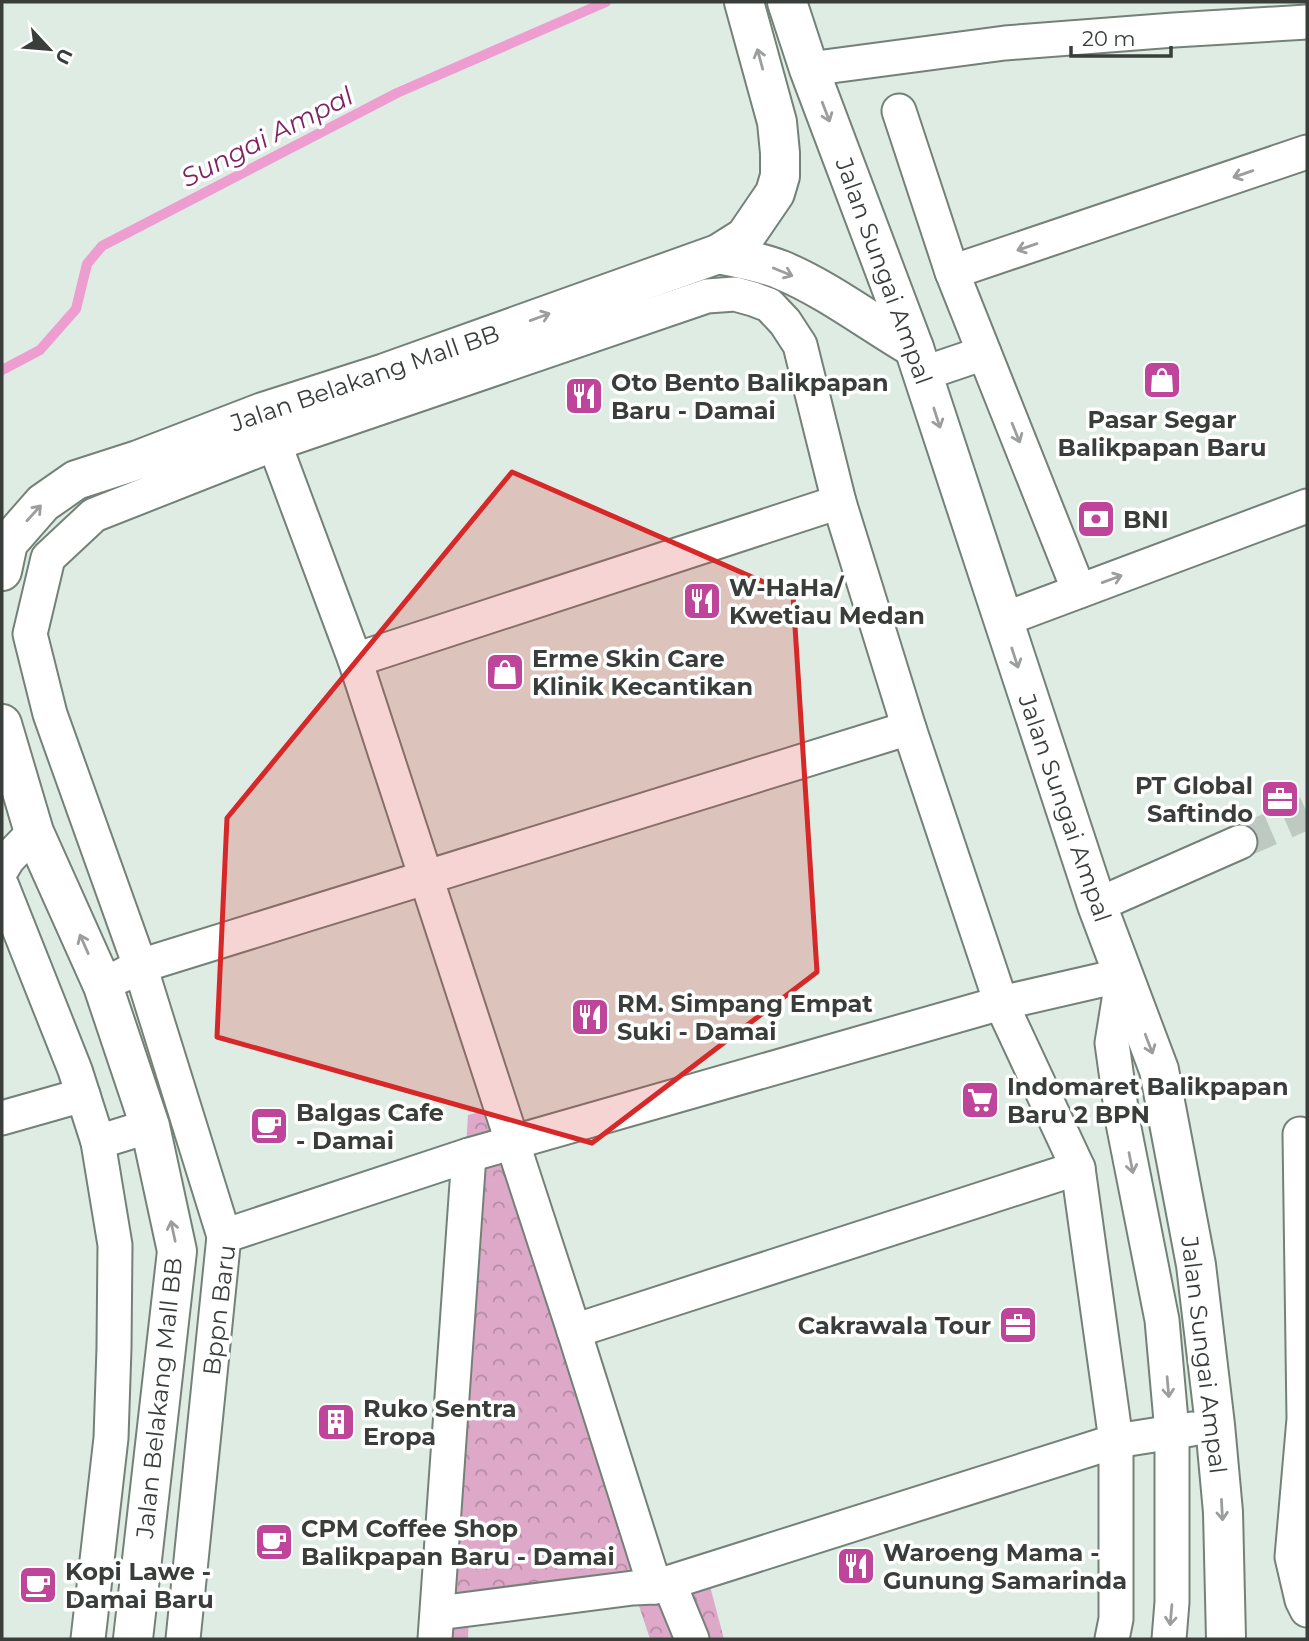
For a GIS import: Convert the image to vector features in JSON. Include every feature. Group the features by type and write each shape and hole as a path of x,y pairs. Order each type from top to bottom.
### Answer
{"main road":[{"name":"Jalan Belakang Mall BB","path":"2,571 8,543 44,503 75,480 138,460 268,428 385,373 718,254 745,237 775,193 780,176 780,153 777,122 744,2"},
{"name":"Jalan Sungai Ampal","path":"787,2 809,69 918,361 1097,905 1159,1070 1196,1265 1216,1425 1223,1512 1226,1639"},
{"path":"718,254 749,260 809,283 918,361"},
{"name":"Jalan Belakang Mall BB","path":"2,724 34,832 103,986 150,1126 177,1251 133,1639"}],"street":[{"path":"809,69 1005,43 1307,22"},
{"path":"899,111 952,272 1079,591"},
{"path":"952,272 1307,152"},
{"path":"225,1236 140,966 50,714 30,634 48,558 94,514 268,428 707,296 735,295 769,305 785,322 800,345 839,502 909,728 1001,1003 1078,1168 1116,1441 1116,1619 1112,1639"},
{"path":"918,361 984,353"},
{"path":"268,428 355,660 574,1331 662,1585 692,1639"},
{"path":"355,660 839,502"},
{"path":"1002,620 1307,506"},
{"path":"103,986 140,966 909,728"},
{"path":"2,869 34,832"},
{"path":"1097,905 1240,842"},
{"path":"2,886 75,1070 98,1142 115,1245 111,1438 88,1639"},
{"path":"1123,975 1112,1042 1123,1123 1162,1320 1172,1432 1172,1602 1169,1639"},
{"name":"Bppn Baru","path":"183,1639 225,1236 469,1155 1001,1003 1123,975"},
{"path":"2,1118 83,1095"},
{"path":"98,1142 150,1126"},
{"path":"1300,1134 1304,1419 1292,1557 1307,1610"},
{"path":"469,1155 437,1626 633,1588 662,1585 1116,1441 1216,1425"},
{"path":"574,1331 1078,1168"}],"highlighted area":[{"path":"512,472 793,595 817,972 592,1143 217,1037 227,818"}],"green space":[{"path":"496,1108 655,1586 706,1571 724,1639 650,1639 633,1588 469,1608 468,1639 435,1639 468,1115"}],"waterway":[{"name":"Sungai Ampal","path":"2,370 40,350 76,309 87,264 102,246 397,93 606,2"}],"tunnel":[{"path":"1240,842 1307,813"}],"place":[{"name":"Pasar Segar Balikpapan Baru","path":"1162,380"},
{"name":"Oto Bento Balikpapan Baru - Damai","path":"584,396"},
{"name":"BNI","path":"1096,519"},
{"name":"W-HaHa/ Kwetiau Medan","path":"702,601"},
{"name":"Erme Skin Care Klinik Kecantikan","path":"505,672"},
{"name":"PT Global Saftindo","path":"1280,799"},
{"name":"RM. Simpang Empat Suki - Damai","path":"590,1017"},
{"name":"Indomaret Balikpapan Baru 2 BPN","path":"980,1100"},
{"name":"Balgas Cafe - Damai","path":"269,1126"},
{"name":"Cakrawala Tour","path":"1018,1325"},
{"name":"Ruko Sentra Eropa","path":"336,1422"},
{"name":"CPM Coffee Shop Balikpapan Baru - Damai","path":"274,1542"},
{"name":"Waroeng Mama - Gunung Samarinda","path":"856,1566"},
{"name":"Kopi Lawe - Damai Baru","path":"38,1585"}]}
